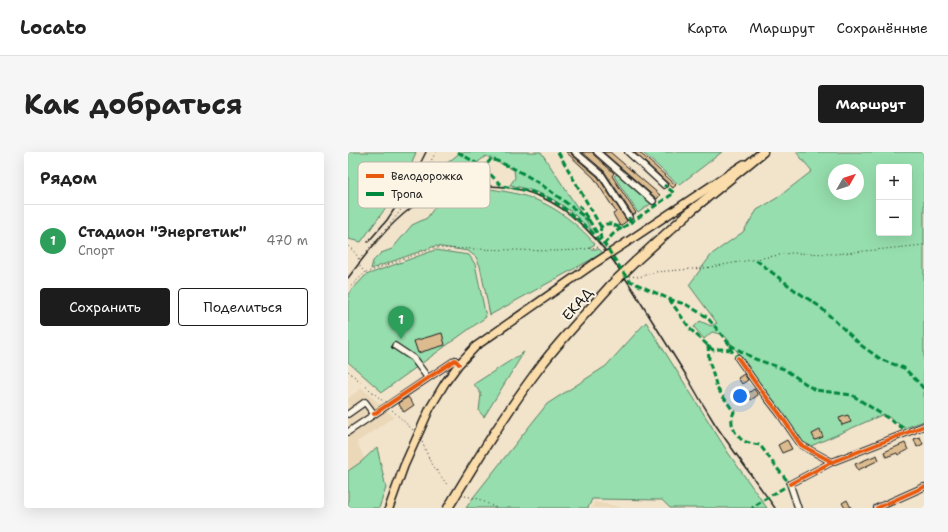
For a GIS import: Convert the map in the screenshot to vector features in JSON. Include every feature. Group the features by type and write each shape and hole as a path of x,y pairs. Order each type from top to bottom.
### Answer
{"highway":[{"name":"ЕКАД","path":"448,508 483,451 544,363 611,285 692,210 761,153"}],"main road":[{"path":"389,508 418,435 437,395 459,364 476,346 595,263 730,172 761,153"}],"street":[{"path":"576,152 601,174 629,217"},
{"path":"597,152 653,201"},
{"path":"628,152 664,185"},
{"path":"395,346 413,358 428,378"},
{"path":"738,358 801,445 832,462"},
{"path":"348,432 455,360 459,364"},
{"path":"348,414 365,402 374,414"},
{"path":"798,508 790,484 832,462 924,426"},
{"path":"877,508 924,487"}],"path":[{"path":"430,162 436,152"},
{"path":"359,260 402,208"},
{"path":"348,289 365,273 434,248 556,251 578,250 599,247 602,245 606,246"},
{"path":"625,275 639,278 655,272 705,268 791,253 834,254 924,245"},
{"path":"348,246 355,252 359,260 359,265 365,273"},
{"path":"348,371 418,435 430,461 448,486"},
{"path":"465,496 479,499 496,508"}],"shaded area":[{"path":"362,388 394,417 357,442 365,460 348,471 348,398"},
{"path":"594,502 611,505 622,508 592,508"}],"green space":[{"path":"348,152 416,152 412,162 358,162 358,208 386,208 361,242 348,239"},
{"path":"461,152 541,152 592,232 574,214 556,201 535,192 510,185 515,178 514,170 486,156 478,162 448,162"},
{"path":"642,152 722,152 679,185"},
{"path":"796,152 924,152 924,421 905,428 884,414 802,450 778,410 724,335 712,332 704,339 694,327 700,321 711,326 717,323 689,285 712,254 743,232 757,210 777,198 812,171"},
{"path":"619,173 652,203 638,213 614,176"},
{"path":"490,190 514,193 532,198 552,208 580,228 588,236 595,244 590,247 591,249 599,249 603,253 490,315 480,266 476,257 468,251 435,246 371,269 373,261 381,253 392,249 412,225 427,218 434,208 490,208"},
{"path":"435,250 469,255 475,264 486,317 382,392 348,362 348,294 366,275"},
{"path":"646,322 729,454 767,508 670,508 662,500 592,499 588,508 466,508 547,404 606,366"},
{"path":"524,352 484,417 479,411 481,394 474,384"},
{"path":"377,447 386,488 379,508 348,508 348,471 361,462"}],"building":[{"path":"566,152 571,152 572,155 598,177 627,221 620,226 613,214 616,212 594,178"},
{"path":"582,152 593,152 594,155 614,173 612,176 636,213 633,215 604,171"},
{"path":"603,152 610,152 660,195 657,199"},
{"path":"634,152 639,152 676,185 673,188"},
{"path":"442,333 445,345 418,353 414,341"},
{"path":"744,374 748,380 742,384 738,378"},
{"path":"754,389 758,395 751,400 747,394"},
{"path":"408,397 414,405 404,412 398,403"},
{"path":"848,415 851,422 842,425 839,418"},
{"path":"820,430 823,437 815,440 812,434"},
{"path":"920,437 923,444 917,447 914,439"},
{"path":"787,440 792,449 782,453 778,445"},
{"path":"905,443 908,450 898,455 897,453 886,457 884,452"},
{"path":"877,455 879,460 858,470 855,464"},
{"path":"847,500 851,508 845,508 842,503"}],"railway":[{"path":"421,162 426,152"},
{"path":"490,186 512,188 537,195 559,207 578,222 596,240 627,281 715,424 775,508"},
{"path":"368,242 395,208"},
{"path":"348,278 393,223 411,208"}],"marked path":[{"path":"458,152 474,162"},
{"path":"558,152 601,227"},
{"path":"489,162 491,159 505,164 531,178 544,186 591,222"},
{"path":"490,174 502,186 530,191 550,199 565,209 592,232 602,244"},
{"path":"630,223 674,193 664,185"},
{"path":"579,205 599,236"},
{"path":"629,217 630,223 622,228 612,224 607,224 601,227 600,233 601,239 625,275 630,281 669,299 687,305 707,317 730,345 731,350 738,358"},
{"path":"604,244 615,232 622,228"},
{"path":"756,260 796,291 819,306 862,346 882,360 904,368 924,389"},
{"path":"669,299 691,330 713,350 731,350"},
{"path":"708,345 709,360 717,388 734,412 732,423 736,434 748,443 760,445 790,484 752,508"},
{"path":"730,345 755,359 784,369 815,390 852,395 909,432"}],"cycle path":[{"path":"738,358 801,445 832,462"},
{"path":"374,414 455,360 459,364"},
{"path":"790,484 832,462 924,426"},
{"path":"877,508 924,487"}],"place":[{"name":"Стадион \"Энергетик\"","path":"401,339"}]}
